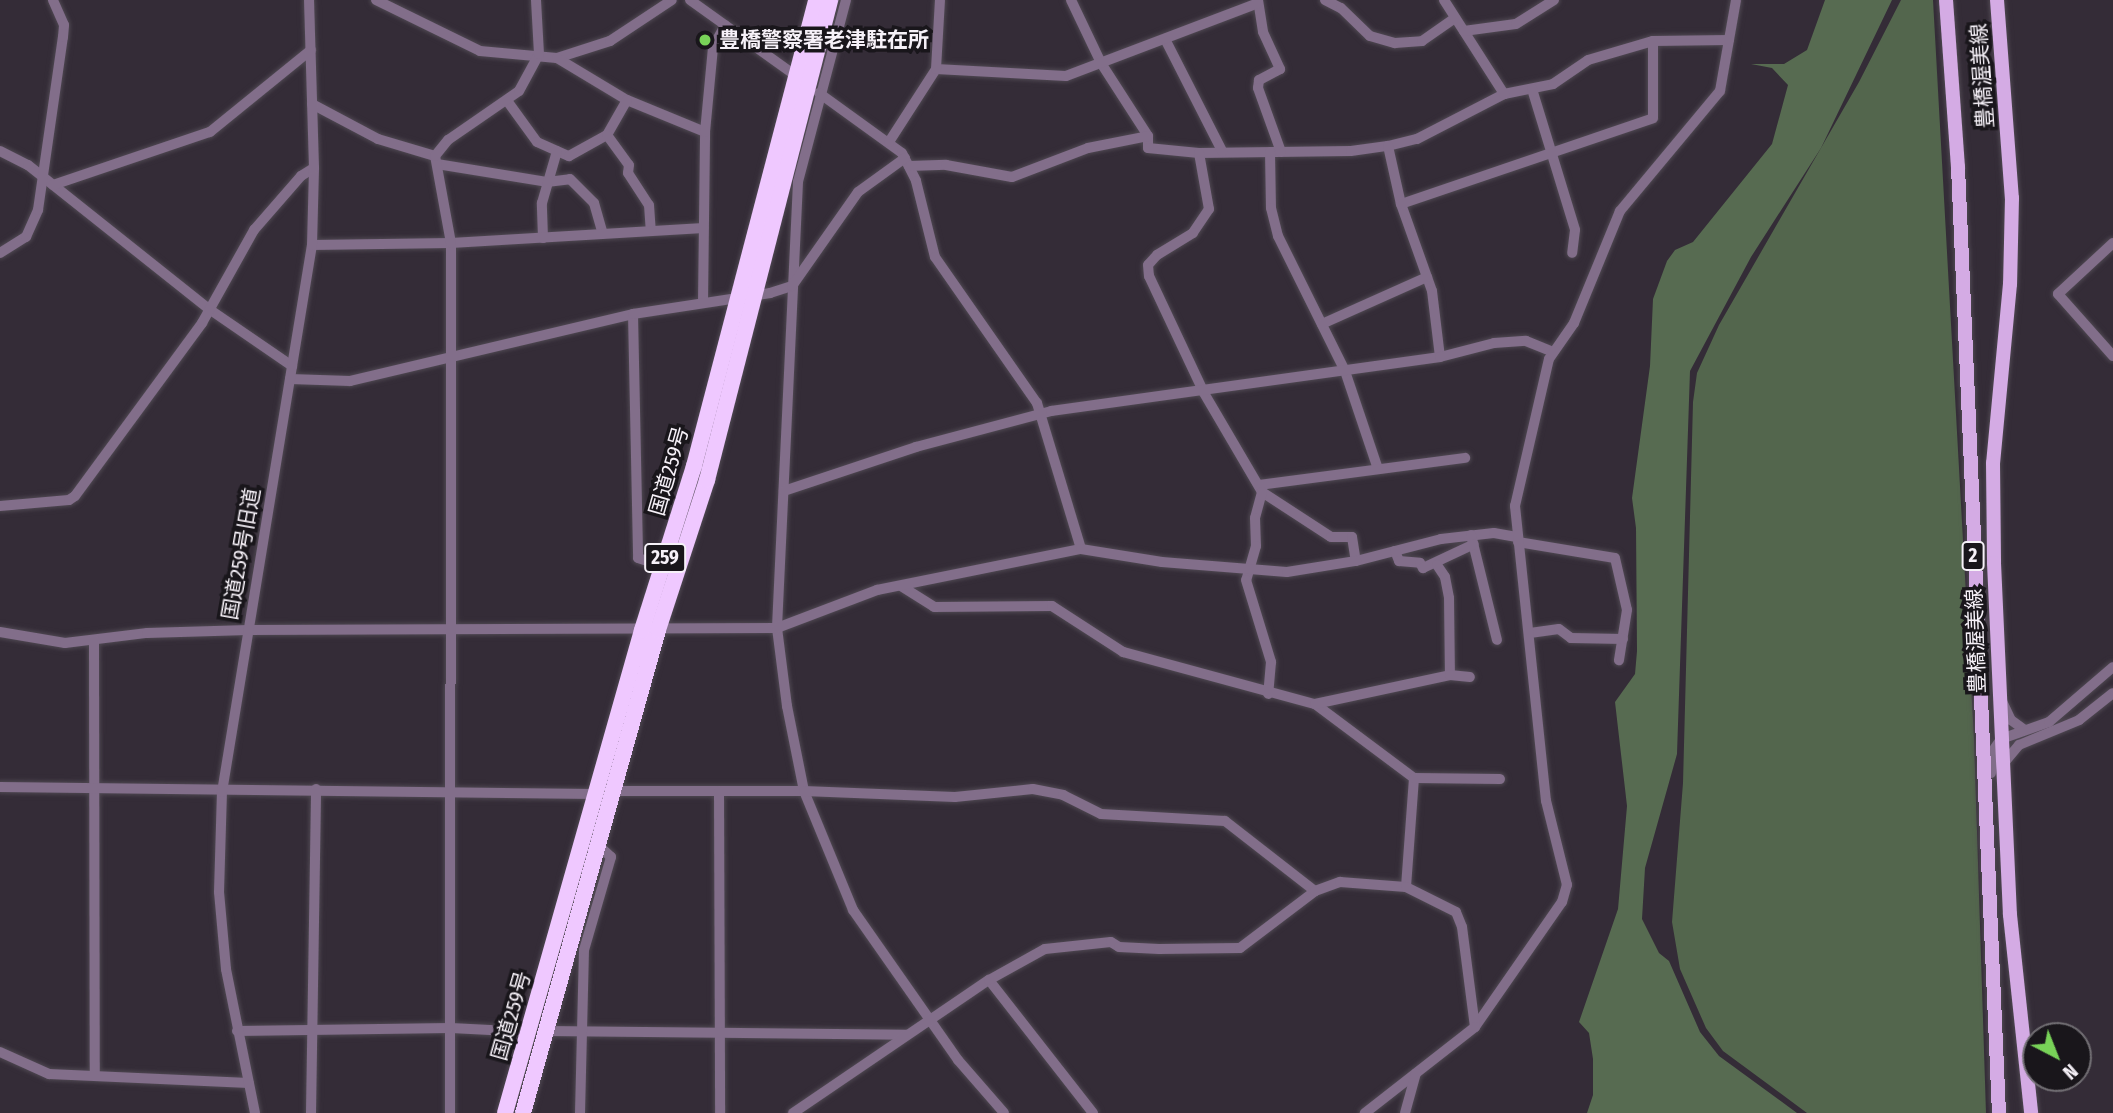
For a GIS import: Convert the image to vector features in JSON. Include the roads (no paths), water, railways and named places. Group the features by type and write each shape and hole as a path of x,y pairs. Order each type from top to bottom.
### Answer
{"highway":[{"name":"国道259号","path":"523,1113 615,792 663,566 694,466 816,0"},
{"name":"国道259号","path":"505,1113 595,794 650,630 708,480 758,295 830,0"}],"main road":[{"name":"豊橋渥美線","path":"1946,0 1959,181 1998,1111"},
{"name":"豊橋渥美線","path":"1997,0 2012,198 2010,284 1993,463 1999,693 2010,915 2031,1113"}],"street":[{"path":"0,253 20,243 32,227 43,177 64,25 53,0"},
{"name":"国道259号旧道","path":"255,1113 237,1031 219,892 222,792 312,245 314,168 309,0"},
{"path":"376,0 480,51 539,54 557,58 627,100 705,132"},
{"path":"450,1113 451,243 436,160 449,140 508,102 539,54 536,0"},
{"path":"557,58 610,41 672,0"},
{"path":"690,0 792,73"},
{"path":"846,0 798,181 777,628 787,706 804,791 853,910 930,1020 1004,1113"},
{"path":"889,142 936,69 940,0"},
{"path":"1071,0 1101,63 1148,136 1148,148 1199,153 1388,146 1417,139 1504,94 1560,80 1588,60 1653,41 1729,40"},
{"path":"1325,0 1341,8 1370,36 1395,43 1422,41 1455,18"},
{"path":"1444,0 1504,94"},
{"path":"1464,31 1516,24 1554,0"},
{"path":"1365,1113 1475,1027 1562,902 1567,885 1546,801 1515,506 1553,352 1574,323 1620,211 1720,91 1736,0"},
{"path":"936,69 1066,76 1258,1 1263,32 1280,69 1259,80 1258,88 1275,152 1271,208 1278,236 1345,371 1378,469"},
{"path":"703,303 705,132 713,47 725,25"},
{"path":"1165,39 1222,151"},
{"path":"1401,204 1653,118 1653,41"},
{"path":"53,185 210,132 311,50"},
{"path":"1532,89 1575,230 1572,253"},
{"path":"821,94 889,142 907,162 935,257 1041,413 1081,549"},
{"path":"508,102 537,142 557,151 577,154 607,135 627,100"},
{"path":"312,104 358,131 436,160 547,182 570,179 594,203 603,234"},
{"path":"607,135 629,165 628,173 649,205 650,231"},
{"path":"290,379 350,381 633,314 737,299 792,286 858,192 907,162 1012,177 1088,148 1148,136"},
{"path":"1388,146 1401,204 1427,276 1440,357"},
{"path":"0,151 21,160 209,309 292,366"},
{"path":"543,238 547,182 554,173 557,151"},
{"path":"1199,153 1209,209 1193,233 1157,255 1149,265 1203,393 1260,489 1331,537 1352,537 1356,561"},
{"path":"0,506 69,500 75,496 209,309 254,230 300,176 314,168"},
{"path":"312,245 451,243 704,228"},
{"path":"2113,243 2057,294 2113,356"},
{"path":"1322,324 1427,276"},
{"path":"633,314 638,558 663,566"},
{"path":"784,491 916,447 1041,413 1203,393 1440,357 1511,341 1526,341 1553,352"},
{"path":"1260,489 1378,469 1465,458"},
{"path":"1260,489 1255,518 1256,546 1246,569 1271,662 1268,694"},
{"path":"1395,551 1399,561 1420,563 1423,568 1437,565 1472,540"},
{"path":"1472,540 1497,640"},
{"path":"0,632 65,643 248,630 450,626 650,630 777,628 826,606 901,586 1081,549 1162,562 1287,572 1356,561 1395,551 1472,540 1517,540 1615,558 1627,610 1619,660"},
{"path":"1437,565 1445,577 1449,598 1450,675"},
{"path":"901,586 934,607 1052,606 1123,652 1268,694 1315,704 1450,675 1470,677"},
{"path":"1530,633 1559,629 1571,638 1623,639"},
{"path":"94,640 98,788 95,1075"},
{"path":"1998,1111 2004,1071 1990,761 2001,739 2056,717 2113,667"},
{"path":"1999,693 2011,720 2025,730"},
{"path":"2002,766 2012,750 2079,720 2113,693"},
{"path":"1315,704 1414,778 1500,779"},
{"path":"1981,723 1988,734 2001,739 2043,736"},
{"path":"1406,887 1414,778"},
{"path":"0,787 222,792 450,789 595,794"},
{"path":"311,1113 309,1031 316,789"},
{"path":"615,792 804,791 956,797 1033,789 1063,795 1101,814 1225,821 1315,891"},
{"path":"719,791 720,1113"},
{"path":"580,1113 584,950 611,857 599,846"},
{"path":"793,1113 989,980 1045,949 1111,942 1119,947 1159,949 1240,948 1315,891 1340,882 1406,887 1456,912 1462,927 1475,1027"},
{"path":"989,980 1093,1113"},
{"path":"237,1031 451,1028 528,1032"},
{"path":"546,1031 718,1030 907,1035"},
{"path":"0,1052 49,1074 249,1083"},
{"path":"1405,1113 1416,1073"}],"place":[{"name":"豊橋警察署老津駐在所","path":"705,40"}]}
